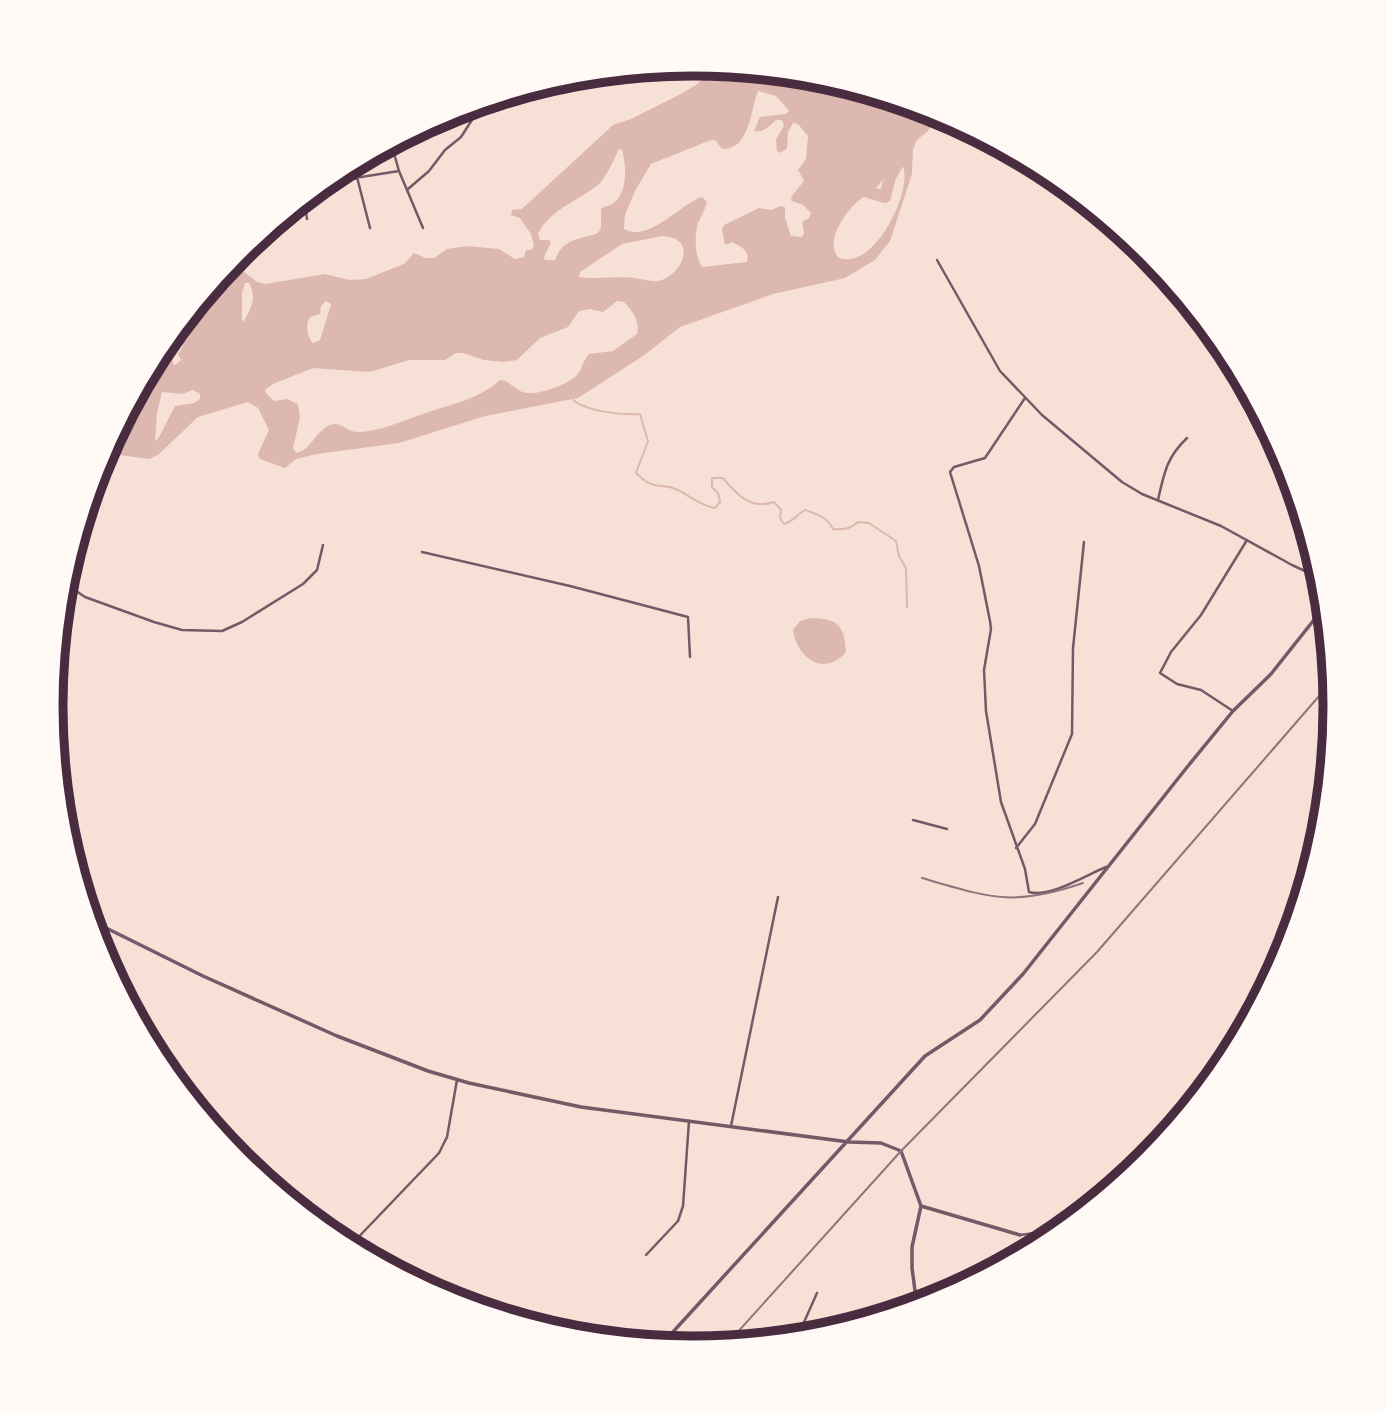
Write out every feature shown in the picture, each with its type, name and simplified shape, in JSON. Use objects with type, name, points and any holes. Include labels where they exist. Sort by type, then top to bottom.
[{"type":"street","points":[[408,189],[461,137],[475,115]]},
{"type":"street","points":[[394,152],[423,229]]},
{"type":"street","points":[[349,178],[399,171]]},
{"type":"street","points":[[357,177],[370,228]]},
{"type":"street","points":[[306,209],[307,219]]},
{"type":"street","points":[[937,260],[1000,371],[1066,436],[1122,482],[1204,518],[1309,573]]},
{"type":"street","points":[[1026,398],[985,458],[954,467],[950,472],[979,566],[990,621],[984,670],[986,711],[1001,802],[1025,869],[1029,892],[1034,894],[1074,882],[1109,866]]},
{"type":"street","points":[[1158,500],[1165,468],[1174,450],[1187,438]]},
{"type":"street","points":[[1233,711],[1201,690],[1177,684],[1160,673],[1171,652],[1202,615],[1247,540]]},
{"type":"street","points":[[1016,848],[1035,824],[1072,734],[1073,648],[1084,542]]},
{"type":"street","points":[[74,589],[85,597],[182,630],[222,631],[242,622],[303,584],[317,570],[323,545]]},
{"type":"street","points":[[422,552],[570,586],[688,617],[690,657]]},
{"type":"street","points":[[670,1335],[925,1056],[980,1020],[1023,974],[1233,711],[1271,674],[1317,616]]},
{"type":"street","points":[[913,820],[947,829]]},
{"type":"street","points":[[731,1126],[778,897]]},
{"type":"street","points":[[103,926],[203,976],[337,1036],[457,1080],[555,1102],[849,1142],[881,1143],[901,1151],[922,1206],[912,1247],[916,1295]]},
{"type":"street","points":[[357,1239],[439,1153],[447,1137],[457,1080]]},
{"type":"street","points":[[646,1255],[678,1221],[683,1206],[689,1121]]},
{"type":"street","points":[[922,1206],[1020,1235],[1039,1232]]},
{"type":"street","points":[[802,1326],[817,1293]]},
{"type":"shaded area","points":[[705,76],[775,81],[856,97],[933,123],[917,140],[913,149],[912,174],[890,241],[875,260],[845,278],[773,294],[680,327],[643,356],[578,398],[485,416],[399,443],[296,459],[285,468],[260,459],[258,454],[269,430],[258,408],[248,402],[198,417],[158,455],[149,459],[116,455],[147,391],[169,356],[170,354],[175,365],[181,360],[178,354],[183,346],[182,338],[234,276],[243,271],[257,282],[265,284],[325,274],[350,280],[366,279],[404,264],[414,253],[434,258],[447,249],[466,246],[499,249],[515,259],[524,257],[526,250],[531,250],[534,246],[531,234],[520,218],[511,215],[512,210],[522,209],[613,125],[679,95]],"holes":[[[758,91],[776,96],[789,111],[786,114],[760,117],[754,131],[763,130],[776,120],[782,120],[784,126],[776,139],[779,153],[787,149],[788,132],[793,123],[798,124],[808,136],[806,159],[798,170],[804,181],[791,197],[792,201],[803,205],[811,213],[809,218],[802,222],[802,237],[791,236],[785,218],[785,207],[771,210],[759,208],[724,225],[722,229],[725,245],[732,242],[741,247],[746,252],[747,262],[702,267],[696,240],[698,223],[707,202],[702,197],[654,227],[634,232],[624,229],[625,215],[651,164],[711,140],[715,140],[722,149],[731,148],[744,136],[748,128]],[[622,149],[625,169],[623,190],[613,204],[601,209],[601,228],[598,233],[572,241],[562,247],[555,260],[545,260],[551,242],[540,240],[538,234],[543,226],[557,212],[601,182],[618,150]],[[902,165],[905,175],[903,189],[890,223],[867,251],[853,258],[839,258],[835,252],[834,238],[845,216],[855,204],[877,187],[888,173]],[[663,236],[680,242],[684,255],[676,270],[659,281],[625,277],[579,277],[580,272],[622,244]],[[245,283],[249,283],[253,294],[252,303],[244,322],[242,293]],[[326,301],[331,304],[320,340],[313,343],[307,327],[310,317],[320,314],[321,306]],[[617,301],[624,302],[635,317],[637,334],[613,351],[589,354],[577,375],[565,383],[542,392],[528,393],[500,380],[492,387],[465,400],[385,427],[359,432],[337,424],[328,426],[307,448],[296,453],[293,448],[300,418],[298,404],[287,399],[274,401],[265,390],[273,384],[313,368],[370,372],[409,360],[445,360],[456,353],[484,360],[517,360],[540,338],[568,327],[579,311],[590,309],[603,312]],[[193,390],[200,394],[200,399],[194,403],[175,406],[155,441],[162,392],[182,394]]]},
{"type":"shaded area","points":[[811,618],[828,620],[838,625],[844,635],[846,652],[838,659],[821,664],[806,656],[800,649],[793,630],[800,621]]},
{"type":"waterway","points":[[854,188],[885,197],[890,177],[903,154]]},
{"type":"waterway","points":[[573,400],[596,410],[640,414],[648,441],[636,473],[648,483],[672,488],[715,508],[720,502],[718,493],[712,487],[712,478],[723,478],[739,495],[751,502],[774,502],[781,510],[780,518],[784,524],[805,510],[825,519],[833,529],[847,528],[858,522],[869,523],[896,541],[899,556],[906,568],[907,607]]},
{"type":"railway","points":[[735,1335],[901,1151],[1097,952],[1323,692]]},
{"type":"railway","points":[[922,878],[966,891],[1002,897],[1038,895],[1083,883]]}]
